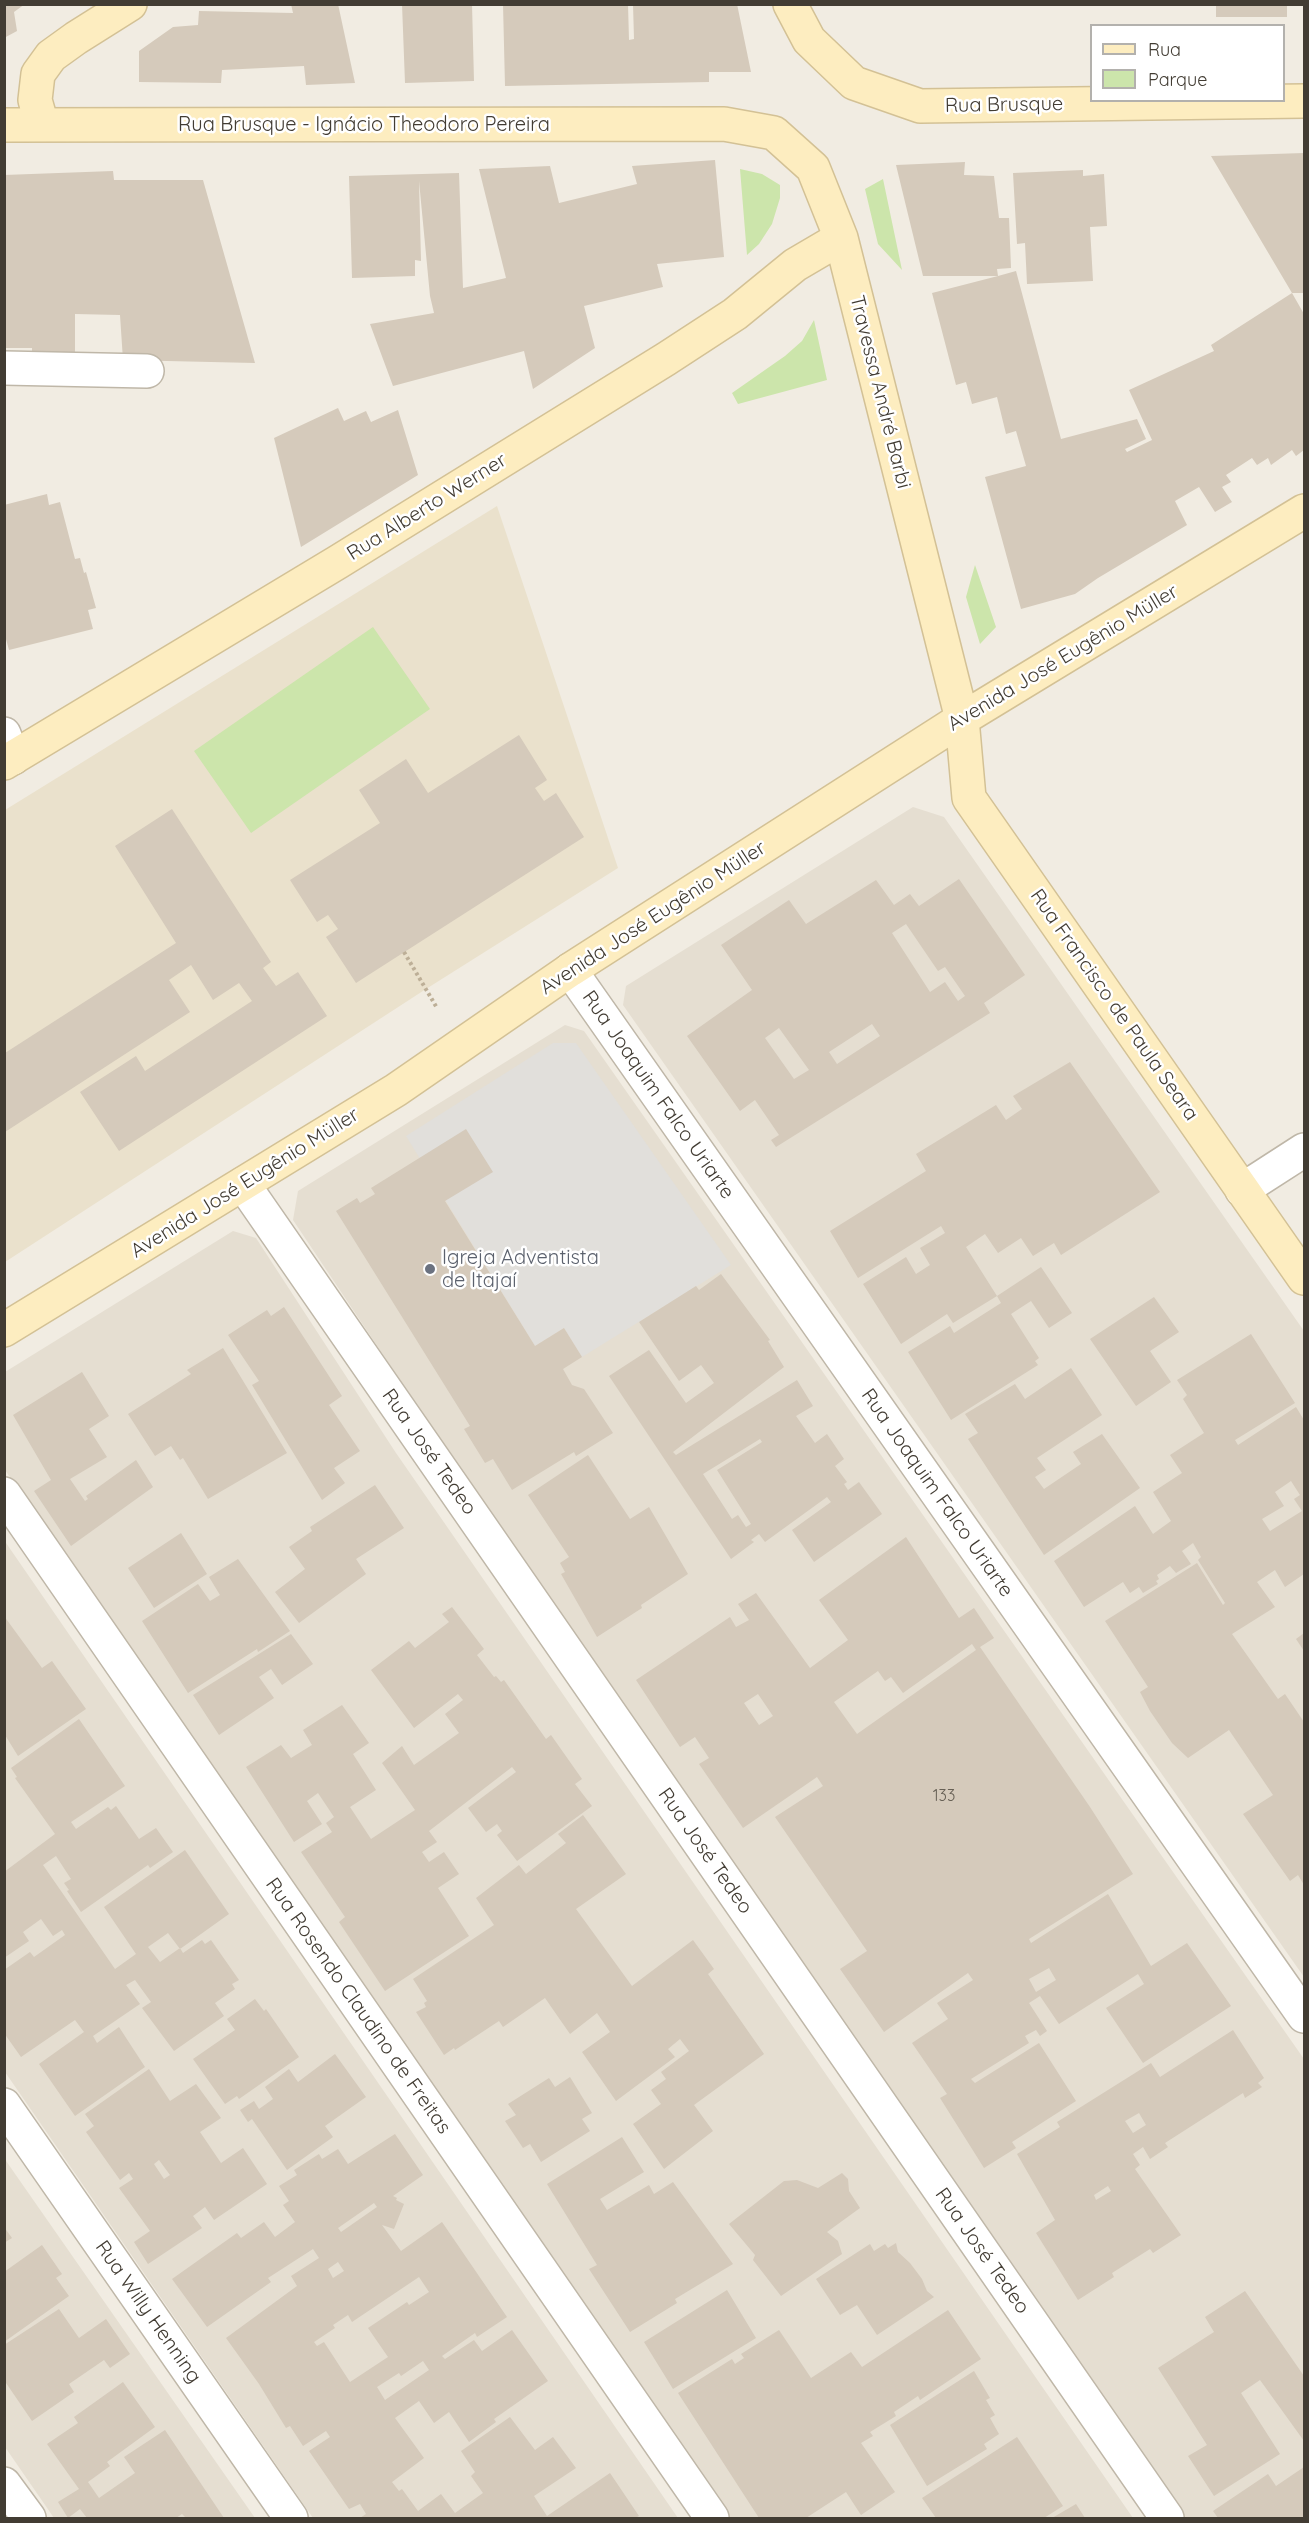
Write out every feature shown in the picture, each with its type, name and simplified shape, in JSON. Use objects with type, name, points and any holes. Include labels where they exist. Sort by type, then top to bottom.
[{"type":"main road","points":[[42,125],[35,100],[38,74],[51,56],[130,4]]},
{"type":"main road","name":"Rua Brusque","points":[[790,4],[809,40],[854,83],[920,106],[1228,102]]},
{"type":"main road","name":"Rua Brusque","points":[[1285,101],[1305,101]]},
{"type":"main road","name":"Rua Brusque - Ignácio Theodoro Pereira","points":[[4,125],[724,124]]},
{"type":"main road","name":"Travessa André Barbi","points":[[724,124],[774,133],[813,168],[841,238],[962,719]]},
{"type":"main road","name":"Rua Alberto Werner","points":[[7,752],[338,562],[666,359],[735,314],[795,265],[841,238]]},
{"type":"main road","name":"Avenida José Eugênio Müller","points":[[4,1330],[396,1090],[570,970],[962,719],[1305,512]]},
{"type":"main road","name":"Rua Francisco de Paula Seara","points":[[962,719],[969,798],[1305,1278]]},
{"type":"street","points":[[4,368],[147,371]]},
{"type":"street","name":"Rua Joaquim Falco Uriarte","points":[[570,970],[1305,2016]]},
{"type":"street","points":[[1242,1190],[1305,1150]]},
{"type":"street","name":"Rua José Tedeo","points":[[243,1184],[1167,2518]]},
{"type":"street","name":"Rua Rosendo Claudino de Freitas","points":[[4,1494],[712,2518]]},
{"type":"street","name":"Rua Willy Henning","points":[[4,2105],[291,2518]]},
{"type":"street","points":[[4,2484],[29,2518]]},
{"type":"path","points":[[404,952],[437,1008]]},
{"type":"shaded area","points":[[497,506],[618,868],[426,989],[5,1262],[5,810]]},
{"type":"shaded area","points":[[913,807],[944,817],[1304,1331],[1304,1977],[623,1005],[626,986]]},
{"type":"shaded area","points":[[565,1025],[584,1031],[1304,2059],[1304,2518],[1181,2518],[569,1633],[293,1220],[298,1191]]},
{"type":"shaded area","points":[[553,1043],[576,1043],[731,1265],[582,1357],[564,1328],[535,1346],[406,1136]]},
{"type":"shaded area","points":[[233,1231],[256,1238],[396,1453],[1133,2518],[728,2518],[5,1470],[5,1372]]},
{"type":"shaded area","points":[[4,1540],[678,2518],[313,2518],[5,2072]]},
{"type":"shaded area","points":[[4,2158],[255,2518],[54,2518],[5,2447]]},
{"type":"green space","points":[[740,169],[762,174],[780,185],[780,198],[772,224],[759,244],[747,255]]},
{"type":"green space","points":[[883,179],[902,270],[878,244],[865,189]]},
{"type":"green space","points":[[814,320],[827,380],[738,404],[732,393],[785,356],[802,341]]},
{"type":"green space","points":[[975,565],[996,627],[980,644],[966,597]]},
{"type":"green space","points":[[373,627],[430,709],[251,833],[194,751]]},
{"type":"building","points":[[4,4],[25,4],[14,12],[17,31],[4,38]]},
{"type":"building","points":[[291,4],[338,4],[355,83],[306,85],[304,66],[222,70],[221,83],[139,82],[139,51],[173,27],[198,25],[199,11],[293,13]]},
{"type":"building","points":[[402,4],[472,4],[474,81],[405,83]]},
{"type":"building","points":[[503,4],[628,4],[629,40],[634,39],[633,4],[737,4],[751,72],[709,72],[709,82],[505,86]]},
{"type":"building","points":[[1216,4],[1287,4],[1287,17],[1216,17]]},
{"type":"building","points":[[1304,153],[1304,293],[1292,293],[1211,156]]},
{"type":"building","points":[[715,160],[724,257],[657,264],[663,287],[584,306],[595,348],[533,389],[524,351],[393,386],[370,324],[434,313],[430,296],[419,181],[421,261],[415,260],[415,276],[352,278],[349,176],[459,173],[463,288],[506,278],[479,169],[550,166],[559,203],[637,184],[632,166]]},
{"type":"building","points":[[965,162],[964,175],[994,176],[999,218],[1009,218],[1011,268],[997,269],[998,276],[923,276],[896,165]]},
{"type":"building","points":[[1083,170],[1083,176],[1104,174],[1107,226],[1090,227],[1093,281],[1027,284],[1025,243],[1017,244],[1013,173]]},
{"type":"building","points":[[113,171],[114,180],[203,180],[255,363],[123,360],[120,315],[75,314],[75,359],[32,358],[32,348],[4,348],[4,175]]},
{"type":"building","points":[[1016,271],[1061,439],[1137,419],[1146,439],[1125,449],[1127,452],[1152,440],[1129,390],[1214,351],[1211,345],[1292,293],[1304,314],[1304,450],[1296,456],[1292,450],[1271,465],[1268,458],[1257,465],[1252,458],[1226,475],[1231,482],[1222,487],[1232,502],[1215,512],[1199,487],[1175,501],[1187,525],[1075,594],[1021,609],[985,477],[1026,466],[1016,431],[1006,434],[997,397],[972,404],[966,382],[956,385],[932,293]]},
{"type":"building","points":[[338,408],[344,421],[366,411],[371,422],[398,410],[418,475],[301,547],[274,438]]},
{"type":"building","points":[[47,494],[49,505],[60,502],[75,559],[80,558],[84,573],[86,572],[96,608],[88,610],[93,629],[9,650],[4,632],[4,505]]},
{"type":"building","points":[[519,735],[547,780],[535,788],[544,801],[556,793],[584,837],[356,983],[326,937],[338,929],[328,915],[317,922],[290,880],[380,823],[359,790],[406,759],[428,793]]},
{"type":"building","points":[[172,809],[271,962],[263,968],[276,986],[298,972],[327,1016],[119,1151],[80,1092],[136,1056],[145,1071],[252,1001],[239,983],[213,1000],[191,965],[169,980],[190,1012],[5,1132],[5,1053],[176,943],[115,846]]},
{"type":"building","points":[[959,879],[1025,975],[984,1003],[990,1013],[776,1147],[771,1140],[779,1135],[755,1100],[740,1111],[687,1036],[752,990],[721,945],[789,900],[806,924],[876,880],[894,905],[910,894],[919,906]],"holes":[[[906,924],[938,971],[945,967],[965,996],[958,1001],[945,982],[930,992],[892,933]],[[872,1024],[880,1036],[837,1064],[829,1052]],[[779,1028],[809,1070],[794,1079],[765,1038]]]},
{"type":"building","points":[[1070,1062],[1160,1192],[1061,1255],[1054,1243],[1033,1256],[1021,1238],[998,1253],[985,1234],[966,1247],[997,1296],[953,1323],[947,1314],[901,1344],[863,1284],[906,1257],[916,1274],[930,1265],[920,1248],[945,1233],[941,1226],[858,1278],[830,1231],[926,1171],[916,1154],[996,1105],[1006,1120],[1022,1109],[1013,1096]]},
{"type":"building","name":"Igreja Adventista de Itajaí","points":[[466,1129],[493,1172],[445,1201],[535,1346],[564,1328],[582,1357],[563,1369],[572,1385],[584,1389],[613,1433],[576,1456],[574,1452],[512,1490],[493,1459],[485,1463],[464,1429],[470,1426],[336,1211],[357,1198],[360,1203],[375,1194],[371,1188]]},
{"type":"building","points":[[1041,1267],[1072,1313],[1049,1328],[1031,1301],[1011,1314],[1039,1358],[1035,1361],[1038,1365],[951,1420],[908,1352],[950,1326],[954,1333],[1001,1303],[997,1296]]},
{"type":"building","points":[[721,1274],[770,1340],[768,1341],[784,1367],[673,1452],[676,1455],[797,1380],[813,1406],[796,1416],[815,1443],[827,1434],[844,1459],[835,1466],[847,1482],[844,1484],[848,1490],[859,1482],[882,1514],[814,1562],[792,1530],[831,1502],[827,1497],[765,1542],[759,1534],[751,1540],[754,1542],[731,1559],[609,1376],[649,1350],[686,1403],[714,1383],[701,1365],[679,1381],[639,1322],[696,1286],[699,1290]],"holes":[[[760,1439],[762,1442],[717,1470],[751,1524],[746,1527],[738,1515],[732,1519],[703,1474]]]},
{"type":"building","points":[[1154,1297],[1179,1332],[1150,1351],[1171,1382],[1136,1406],[1090,1339]]},
{"type":"building","points":[[284,1307],[342,1396],[329,1405],[360,1451],[334,1468],[345,1483],[322,1500],[252,1385],[259,1381],[228,1335],[267,1310],[271,1316]]},
{"type":"building","points":[[1251,1334],[1295,1403],[1235,1440],[1238,1445],[1296,1407],[1304,1420],[1304,1574],[1285,1587],[1275,1570],[1257,1582],[1275,1607],[1232,1634],[1278,1699],[1285,1694],[1304,1722],[1304,1885],[1298,1875],[1290,1881],[1243,1814],[1273,1795],[1229,1730],[1188,1758],[1172,1743],[1150,1711],[1140,1692],[1148,1687],[1105,1621],[1197,1563],[1223,1605],[1225,1603],[1198,1560],[1201,1557],[1193,1543],[1182,1551],[1191,1564],[1176,1573],[1170,1566],[1157,1575],[1158,1584],[1143,1593],[1139,1587],[1130,1593],[1123,1582],[1084,1607],[1054,1561],[1135,1506],[1153,1534],[1171,1521],[1153,1492],[1182,1473],[1170,1455],[1204,1433],[1183,1399],[1187,1395],[1177,1380]],"holes":[[[1291,1481],[1300,1495],[1294,1499],[1302,1511],[1270,1531],[1262,1519],[1284,1506],[1275,1492]]]},
{"type":"building","points":[[223,1348],[287,1453],[208,1499],[183,1458],[180,1460],[171,1446],[155,1456],[128,1414],[191,1374],[187,1370]]},
{"type":"building","points":[[1071,1368],[1102,1415],[1037,1458],[1046,1470],[1035,1477],[1044,1489],[1081,1464],[1073,1452],[1102,1434],[1140,1488],[1044,1555],[968,1439],[978,1433],[965,1414],[1015,1384],[1025,1399]]},
{"type":"building","points":[[82,1372],[109,1416],[89,1429],[107,1457],[70,1479],[85,1501],[88,1499],[86,1496],[136,1460],[153,1487],[71,1546],[34,1491],[51,1480],[13,1415]]},
{"type":"building","points":[[588,1455],[630,1519],[649,1507],[688,1574],[597,1637],[561,1574],[565,1572],[560,1563],[569,1557],[528,1495]]},
{"type":"building","points":[[375,1485],[404,1528],[356,1559],[366,1574],[299,1623],[275,1592],[305,1569],[289,1547],[312,1531],[310,1527]]},
{"type":"building","points":[[181,1533],[207,1574],[154,1608],[128,1568]]},
{"type":"building","points":[[906,1537],[959,1618],[974,1608],[994,1638],[980,1647],[1133,1874],[1029,1939],[1031,1943],[1108,1894],[1151,1966],[1187,1943],[1231,2006],[1143,2063],[1106,2008],[1144,1984],[1138,1974],[1059,2024],[1040,1996],[1029,2003],[1047,2031],[1040,2036],[1036,2030],[1025,2036],[1029,2043],[971,2079],[975,2083],[1039,2043],[1076,2101],[1012,2142],[1016,2148],[984,2168],[940,2098],[947,2094],[912,2043],[948,2019],[937,2003],[973,1980],[968,1973],[884,2032],[840,1969],[867,1951],[775,1817],[823,1786],[817,1777],[743,1828],[699,1764],[709,1758],[695,1737],[680,1747],[636,1680],[730,1617],[736,1627],[749,1620],[738,1604],[756,1593],[810,1668],[848,1640],[819,1600]],"holes":[[[972,1644],[976,1650],[857,1734],[834,1702],[878,1671],[885,1681],[891,1677],[903,1693]],[[758,1694],[773,1716],[759,1725],[744,1703]],[[1049,1968],[1056,1980],[1036,1992],[1029,1979]]]},
{"type":"building","points":[[238,1559],[290,1631],[188,1693],[142,1621],[198,1584],[210,1601],[220,1595],[209,1577]]},
{"type":"building","points":[[452,1607],[484,1649],[477,1655],[494,1677],[496,1676],[501,1682],[504,1680],[546,1739],[551,1735],[582,1779],[575,1784],[592,1806],[517,1861],[497,1835],[502,1831],[497,1824],[486,1832],[468,1808],[516,1772],[512,1767],[429,1831],[437,1842],[422,1852],[429,1862],[444,1852],[459,1874],[438,1888],[469,1936],[385,1991],[339,1922],[345,1917],[301,1852],[332,1832],[326,1823],[334,1817],[318,1793],[307,1801],[322,1824],[294,1842],[246,1767],[281,1745],[291,1758],[312,1745],[303,1730],[342,1705],[369,1743],[353,1754],[376,1790],[350,1807],[371,1839],[415,1810],[382,1763],[402,1746],[414,1765],[459,1733],[445,1714],[463,1700],[458,1694],[414,1728],[371,1670],[409,1641],[415,1648],[449,1622],[442,1614]]},
{"type":"building","points":[[4,1616],[42,1668],[52,1661],[86,1709],[18,1756],[5,1735]]},
{"type":"building","points":[[1304,1633],[1304,1651],[1296,1639]]},
{"type":"building","points":[[291,1634],[313,1664],[282,1685],[271,1669],[259,1677],[274,1698],[219,1735],[193,1695]]},
{"type":"building","points":[[79,1719],[125,1786],[71,1822],[76,1829],[108,1807],[111,1810],[116,1806],[139,1839],[156,1828],[173,1852],[150,1868],[148,1865],[81,1912],[64,1883],[71,1879],[56,1856],[43,1865],[115,1969],[136,1954],[104,1907],[185,1850],[229,1914],[180,1949],[183,1953],[202,1940],[205,1944],[211,1940],[239,1980],[232,1984],[235,1989],[215,2003],[224,2016],[174,2051],[142,2008],[151,2002],[135,1980],[126,1985],[140,2004],[93,2036],[97,2043],[119,2027],[145,2067],[75,2116],[39,2064],[84,2032],[75,2020],[21,2057],[4,2033],[4,1970],[30,1952],[34,1957],[65,1935],[62,1930],[53,1936],[41,1919],[23,1932],[29,1941],[4,1958],[4,1872],[55,1834],[15,1778],[17,1777],[11,1768]],"holes":[[[168,1933],[180,1948],[160,1962],[148,1947]]]},
{"type":"building","points":[[583,1815],[626,1874],[576,1909],[632,1986],[693,1940],[714,1969],[708,1974],[764,2054],[694,2105],[713,2131],[664,2169],[633,2124],[661,2104],[651,2090],[666,2079],[661,2072],[689,2051],[680,2039],[668,2049],[675,2057],[616,2101],[582,2052],[610,2032],[597,2013],[570,2034],[545,1998],[503,2027],[499,2021],[444,2055],[416,2012],[426,2007],[424,2003],[427,2001],[413,1979],[494,1925],[476,1898],[519,1865],[526,1874],[566,1843],[558,1834]]},
{"type":"building","points":[[255,1999],[264,2011],[266,2009],[299,2057],[239,2099],[237,2096],[225,2104],[193,2059],[235,2030],[227,2019]]},
{"type":"building","points":[[1233,2030],[1264,2078],[1258,2083],[1262,2087],[1245,2098],[1243,2093],[1165,2143],[1168,2147],[1150,2159],[1143,2147],[1133,2154],[1140,2165],[1135,2169],[1181,2235],[1153,2253],[1150,2249],[1112,2273],[1114,2277],[1078,2300],[1036,2233],[1055,2220],[1017,2154],[1060,2127],[1057,2122],[1151,2063],[1160,2077]],"holes":[[[1139,2113],[1146,2125],[1133,2133],[1125,2121]],[[1108,2186],[1111,2191],[1096,2200],[1094,2195]]]},
{"type":"building","points":[[335,2054],[366,2097],[325,2126],[333,2137],[287,2170],[252,2119],[248,2122],[240,2110],[254,2101],[259,2109],[273,2099],[265,2087],[289,2069],[298,2082]]},
{"type":"building","points":[[149,2069],[170,2101],[196,2084],[221,2118],[200,2132],[221,2163],[243,2148],[267,2184],[214,2220],[205,2207],[193,2216],[202,2228],[148,2264],[134,2242],[150,2231],[119,2188],[133,2179],[129,2173],[120,2180],[86,2132],[94,2126],[85,2114]],"holes":[[[159,2160],[170,2175],[164,2179],[154,2164]]]},
{"type":"building","points":[[570,2077],[592,2113],[582,2119],[590,2131],[541,2162],[530,2144],[523,2148],[505,2121],[516,2115],[508,2104],[549,2078],[555,2087]]},
{"type":"building","points":[[395,2134],[423,2175],[393,2196],[404,2204],[394,2229],[382,2225],[401,2251],[442,2222],[507,2317],[477,2337],[475,2333],[442,2356],[445,2359],[474,2340],[482,2351],[512,2330],[548,2381],[494,2419],[496,2422],[469,2442],[449,2412],[434,2423],[419,2401],[395,2418],[424,2458],[392,2482],[399,2491],[402,2489],[418,2511],[441,2494],[455,2513],[483,2493],[471,2476],[475,2472],[461,2451],[510,2417],[535,2450],[553,2437],[576,2468],[534,2496],[547,2516],[610,2473],[639,2516],[635,2518],[360,2518],[366,2514],[360,2504],[349,2509],[309,2451],[330,2437],[326,2431],[303,2446],[290,2426],[286,2428],[259,2384],[226,2338],[297,2286],[291,2276],[319,2258],[313,2249],[268,2278],[271,2282],[207,2327],[172,2279],[237,2233],[241,2238],[264,2222],[275,2237],[295,2222],[283,2205],[289,2201],[279,2186],[297,2175],[294,2170],[319,2154],[322,2159],[338,2149],[348,2164]],"holes":[[[374,2203],[377,2207],[341,2232],[338,2228]],[[338,2262],[344,2271],[333,2278],[328,2269]],[[419,2277],[429,2292],[409,2305],[407,2302],[368,2328],[388,2357],[350,2382],[324,2342],[317,2346],[314,2342],[335,2328],[333,2325],[348,2315],[352,2322]],[[423,2361],[429,2370],[385,2400],[377,2387],[399,2373],[401,2376]]]},
{"type":"building","points":[[622,2137],[644,2172],[600,2199],[607,2210],[649,2185],[654,2194],[673,2182],[733,2264],[675,2299],[677,2303],[630,2332],[589,2269],[597,2265],[547,2184]]},
{"type":"building","points":[[842,2173],[848,2179],[849,2191],[860,2208],[827,2232],[838,2241],[842,2254],[781,2296],[753,2260],[755,2255],[729,2224],[784,2181],[797,2180],[818,2188]]},
{"type":"building","points":[[4,2227],[12,2238],[4,2243]]},
{"type":"building","points":[[896,2243],[898,2252],[910,2263],[922,2279],[927,2291],[934,2297],[877,2335],[857,2305],[840,2315],[816,2279],[870,2244],[874,2251],[885,2244],[888,2248]]},
{"type":"building","points":[[42,2245],[62,2274],[56,2278],[69,2296],[4,2342],[4,2272]]},
{"type":"building","points":[[727,2290],[756,2338],[673,2389],[644,2342]]},
{"type":"building","points":[[1245,2291],[1304,2376],[1304,2441],[1260,2380],[1241,2393],[1280,2454],[1214,2496],[1188,2456],[1207,2445],[1158,2368],[1214,2332],[1205,2317]]},
{"type":"building","points":[[59,2309],[79,2338],[106,2319],[130,2354],[110,2368],[104,2360],[69,2384],[74,2392],[32,2421],[4,2380],[4,2345]]},
{"type":"building","points":[[948,2310],[981,2359],[920,2400],[918,2396],[894,2412],[896,2416],[870,2432],[873,2436],[861,2443],[895,2492],[861,2515],[846,2492],[806,2518],[759,2518],[678,2393],[732,2359],[735,2364],[744,2358],[741,2354],[779,2330],[811,2378],[851,2352],[862,2367]]},
{"type":"building","points":[[974,2371],[990,2398],[986,2400],[995,2415],[990,2418],[999,2434],[984,2444],[987,2449],[927,2486],[890,2425]]},
{"type":"building","points":[[123,2382],[155,2427],[107,2462],[110,2466],[88,2482],[99,2498],[135,2473],[124,2457],[165,2430],[224,2518],[186,2518],[182,2514],[176,2518],[87,2518],[80,2509],[68,2518],[58,2502],[79,2489],[47,2444],[78,2423],[74,2417]]},
{"type":"building","points":[[1017,2437],[1063,2506],[1044,2518],[936,2518],[922,2498]]},
{"type":"building","points":[[1304,2467],[1304,2518],[1218,2518],[1213,2511],[1268,2474],[1276,2486]]},
{"type":"building","points":[[1076,2504],[1085,2518],[1052,2518]]},
{"type":"place","name":"Igreja Adventista de Itajaí","points":[[430,1269]]}]
